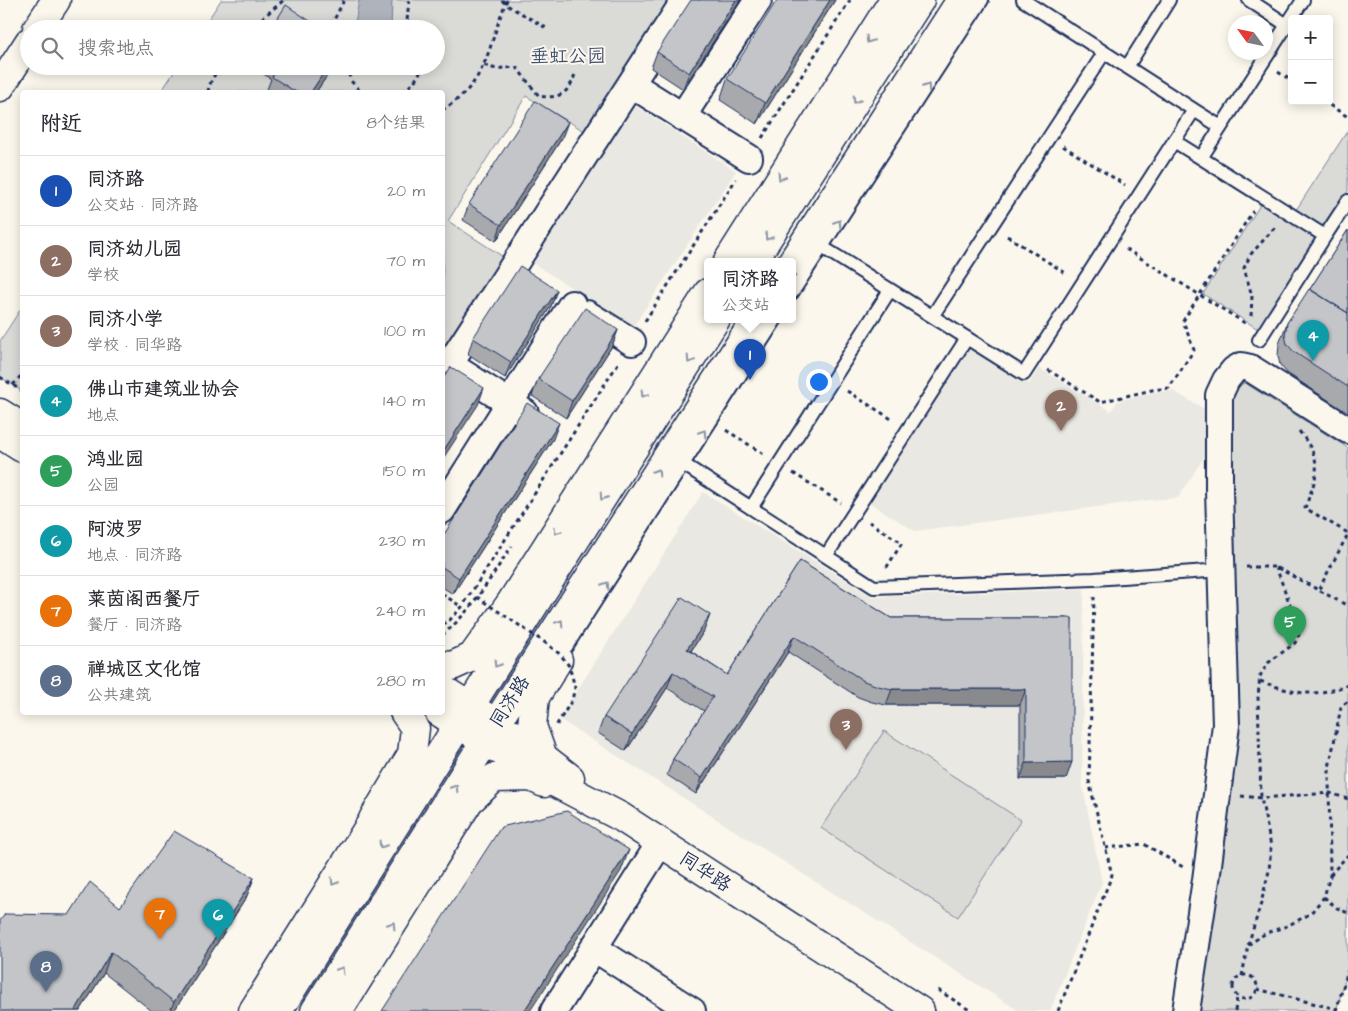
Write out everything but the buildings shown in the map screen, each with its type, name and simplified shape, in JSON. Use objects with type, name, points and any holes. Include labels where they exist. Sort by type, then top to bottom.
[{"type":"main road","points":[[43,20],[56,0]]},
{"type":"main road","points":[[730,258],[900,0]]},
{"type":"main road","points":[[755,258],[900,0]]},
{"type":"main road","points":[[795,258],[968,1]]},
{"type":"main road","points":[[0,87],[20,56]]},
{"type":"main road","points":[[445,665],[452,666],[472,657],[510,604],[704,299]]},
{"type":"main road","name":"同济路","points":[[278,1011],[413,796],[456,715],[511,641],[713,323]]},
{"type":"main road","name":"同济路","points":[[315,1011],[490,732],[555,652],[754,323]]},
{"type":"main road","points":[[0,413],[20,426]]},
{"type":"main road","points":[[0,434],[20,447]]},
{"type":"main road","points":[[510,604],[511,641]]},
{"type":"main road","points":[[538,764],[532,726],[535,697],[555,652]]},
{"type":"main road","name":"同华路","points":[[445,695],[456,715],[490,732],[920,1011]]},
{"type":"main road","points":[[253,1011],[370,825],[412,754],[415,728],[406,715]]},
{"type":"main road","points":[[338,1011],[469,800],[494,778],[531,777],[621,817]]},
{"type":"main road","points":[[370,825],[413,796]]},
{"type":"main road","points":[[430,864],[440,813]]},
{"type":"street","points":[[546,426],[510,403],[446,370],[521,272],[631,84],[685,0]]},
{"type":"street","points":[[682,117],[758,0]]},
{"type":"street","points":[[631,84],[749,158]]},
{"type":"street","points":[[445,505],[510,403],[563,299],[632,342]]},
{"type":"street","points":[[1186,1011],[1206,880],[1226,725],[1219,490],[1219,395],[1226,380],[1234,370],[1241,366],[1250,368],[1348,430]]},
{"type":"street","points":[[554,1011],[660,843]]},
{"type":"street","points":[[594,948],[692,1011]]},
{"type":"lane","points":[[1022,0],[1221,127]]},
{"type":"lane","points":[[1127,67],[1169,0]]},
{"type":"lane","points":[[1249,0],[1287,24]]},
{"type":"lane","points":[[1201,158],[1303,0]]},
{"type":"lane","points":[[960,35],[968,1]]},
{"type":"lane","points":[[796,287],[960,35],[968,1]]},
{"type":"lane","points":[[933,315],[1104,53]]},
{"type":"lane","points":[[822,247],[933,315],[1024,374],[1194,110]]},
{"type":"lane","points":[[1174,141],[1325,236]]},
{"type":"lane","points":[[1259,340],[1325,236],[1344,216],[1348,201]]},
{"type":"lane","points":[[751,508],[890,290]]},
{"type":"lane","points":[[555,652],[683,464],[773,323]]},
{"type":"lane","points":[[826,556],[967,338]]},
{"type":"lane","points":[[683,464],[874,587],[1094,578],[1222,570]]},
{"type":"path","points":[[261,20],[284,0]]},
{"type":"path","points":[[334,20],[344,0]]},
{"type":"path","points":[[407,20],[409,0]]},
{"type":"path","points":[[502,0],[548,29]]},
{"type":"path","points":[[445,623],[462,607],[850,0]]},
{"type":"path","points":[[445,108],[457,102],[478,78],[506,2]]},
{"type":"path","points":[[484,65],[494,70],[508,67],[517,68],[539,96],[550,98],[560,96],[571,86],[575,74]]},
{"type":"path","points":[[208,90],[214,75]]},
{"type":"path","points":[[349,75],[351,81],[359,90]]},
{"type":"path","points":[[405,90],[418,75]]},
{"type":"path","points":[[1329,105],[1348,117]]},
{"type":"path","points":[[1049,138],[1140,195]]},
{"type":"path","points":[[1033,360],[1100,402],[1152,390],[1170,388],[1194,350],[1183,321],[1262,196]]},
{"type":"path","points":[[1111,239],[1251,327],[1252,296],[1244,268],[1251,254],[1273,231],[1286,211]]},
{"type":"path","points":[[991,226],[1082,284]]},
{"type":"path","points":[[0,377],[20,390]]},
{"type":"path","points":[[14,385],[20,377]]},
{"type":"path","points":[[832,381],[908,430]]},
{"type":"path","points":[[712,420],[902,543],[874,587]]},
{"type":"path","points":[[1296,427],[1307,440],[1315,456],[1317,477],[1305,508],[1348,534],[1319,589]]},
{"type":"path","points":[[445,634],[456,625],[512,546]]},
{"type":"path","points":[[1252,567],[1276,567],[1348,606]]},
{"type":"path","points":[[1242,976],[1248,945],[1270,871],[1271,846],[1261,798],[1258,697],[1260,676],[1268,663],[1294,643],[1300,632],[1276,567]]},
{"type":"path","points":[[1058,1011],[1112,875],[1089,781],[1094,578]]},
{"type":"path","points":[[445,596],[462,607]]},
{"type":"path","points":[[477,597],[555,652],[569,666],[575,687],[572,700],[556,726]]},
{"type":"path","points":[[1260,681],[1288,692],[1308,694],[1335,689],[1348,684]]},
{"type":"path","points":[[1248,945],[1266,933],[1287,926],[1310,914],[1324,897],[1330,876],[1329,768],[1341,707],[1348,701]]},
{"type":"path","points":[[1261,798],[1330,793],[1348,799]]},
{"type":"path","points":[[1105,848],[1144,844],[1206,880]]},
{"type":"path","points":[[1330,876],[1348,855]]},
{"type":"path","points":[[1324,897],[1337,908],[1348,913]]},
{"type":"path","points":[[1257,989],[1336,1010],[1348,970]]},
{"type":"path","points":[[1246,975],[1253,978],[1257,989],[1253,996],[1245,999],[1235,994],[1233,986],[1236,980],[1242,976],[1246,975]]},
{"type":"path","points":[[1235,1011],[1238,997]]},
{"type":"shaded area","points":[[359,0],[392,0],[391,20],[356,20]]},
{"type":"shaded area","points":[[634,105],[736,171],[633,327],[531,262]]},
{"type":"shaded area","points":[[970,347],[1029,384],[1039,368],[1111,411],[1118,401],[1154,392],[1173,391],[1205,409],[1208,451],[1178,498],[1150,500],[915,531],[870,503]]},
{"type":"shaded area","points":[[703,492],[873,597],[1084,589],[1082,782],[1102,882],[1050,1011],[1019,1011],[559,719]]},
{"type":"green space","name":"垂虹公园","points":[[221,0],[671,0],[586,132],[526,96],[448,221],[505,258],[445,352],[445,90],[162,90],[172,75],[445,75],[445,20],[208,20]]},
{"type":"green space","points":[[1348,130],[1348,191],[1324,228],[1296,210]]},
{"type":"green space","points":[[1262,202],[1320,238],[1261,331],[1203,294]]},
{"type":"green space","points":[[20,310],[20,390],[0,377],[0,341]]},
{"type":"green space","points":[[1245,383],[1348,448],[1348,970],[1336,1011],[1197,1011],[1234,725],[1227,398],[1235,386]]},
{"type":"green space","points":[[884,731],[1021,820],[958,917],[821,828]]},
{"type":"place","name":"佛山市建筑业协会","points":[[1313,361]]},
{"type":"place","name":"同济路","points":[[750,380]]},
{"type":"place","name":"同济幼儿园","points":[[1061,431]]},
{"type":"place","name":"鸿业园","points":[[1290,647]]},
{"type":"place","name":"同济小学","points":[[846,750]]},
{"type":"place","name":"莱茵阁西餐厅","points":[[160,939]]},
{"type":"place","name":"阿波罗","points":[[218,940]]},
{"type":"place","name":"禅城区文化馆","points":[[46,992]]}]
